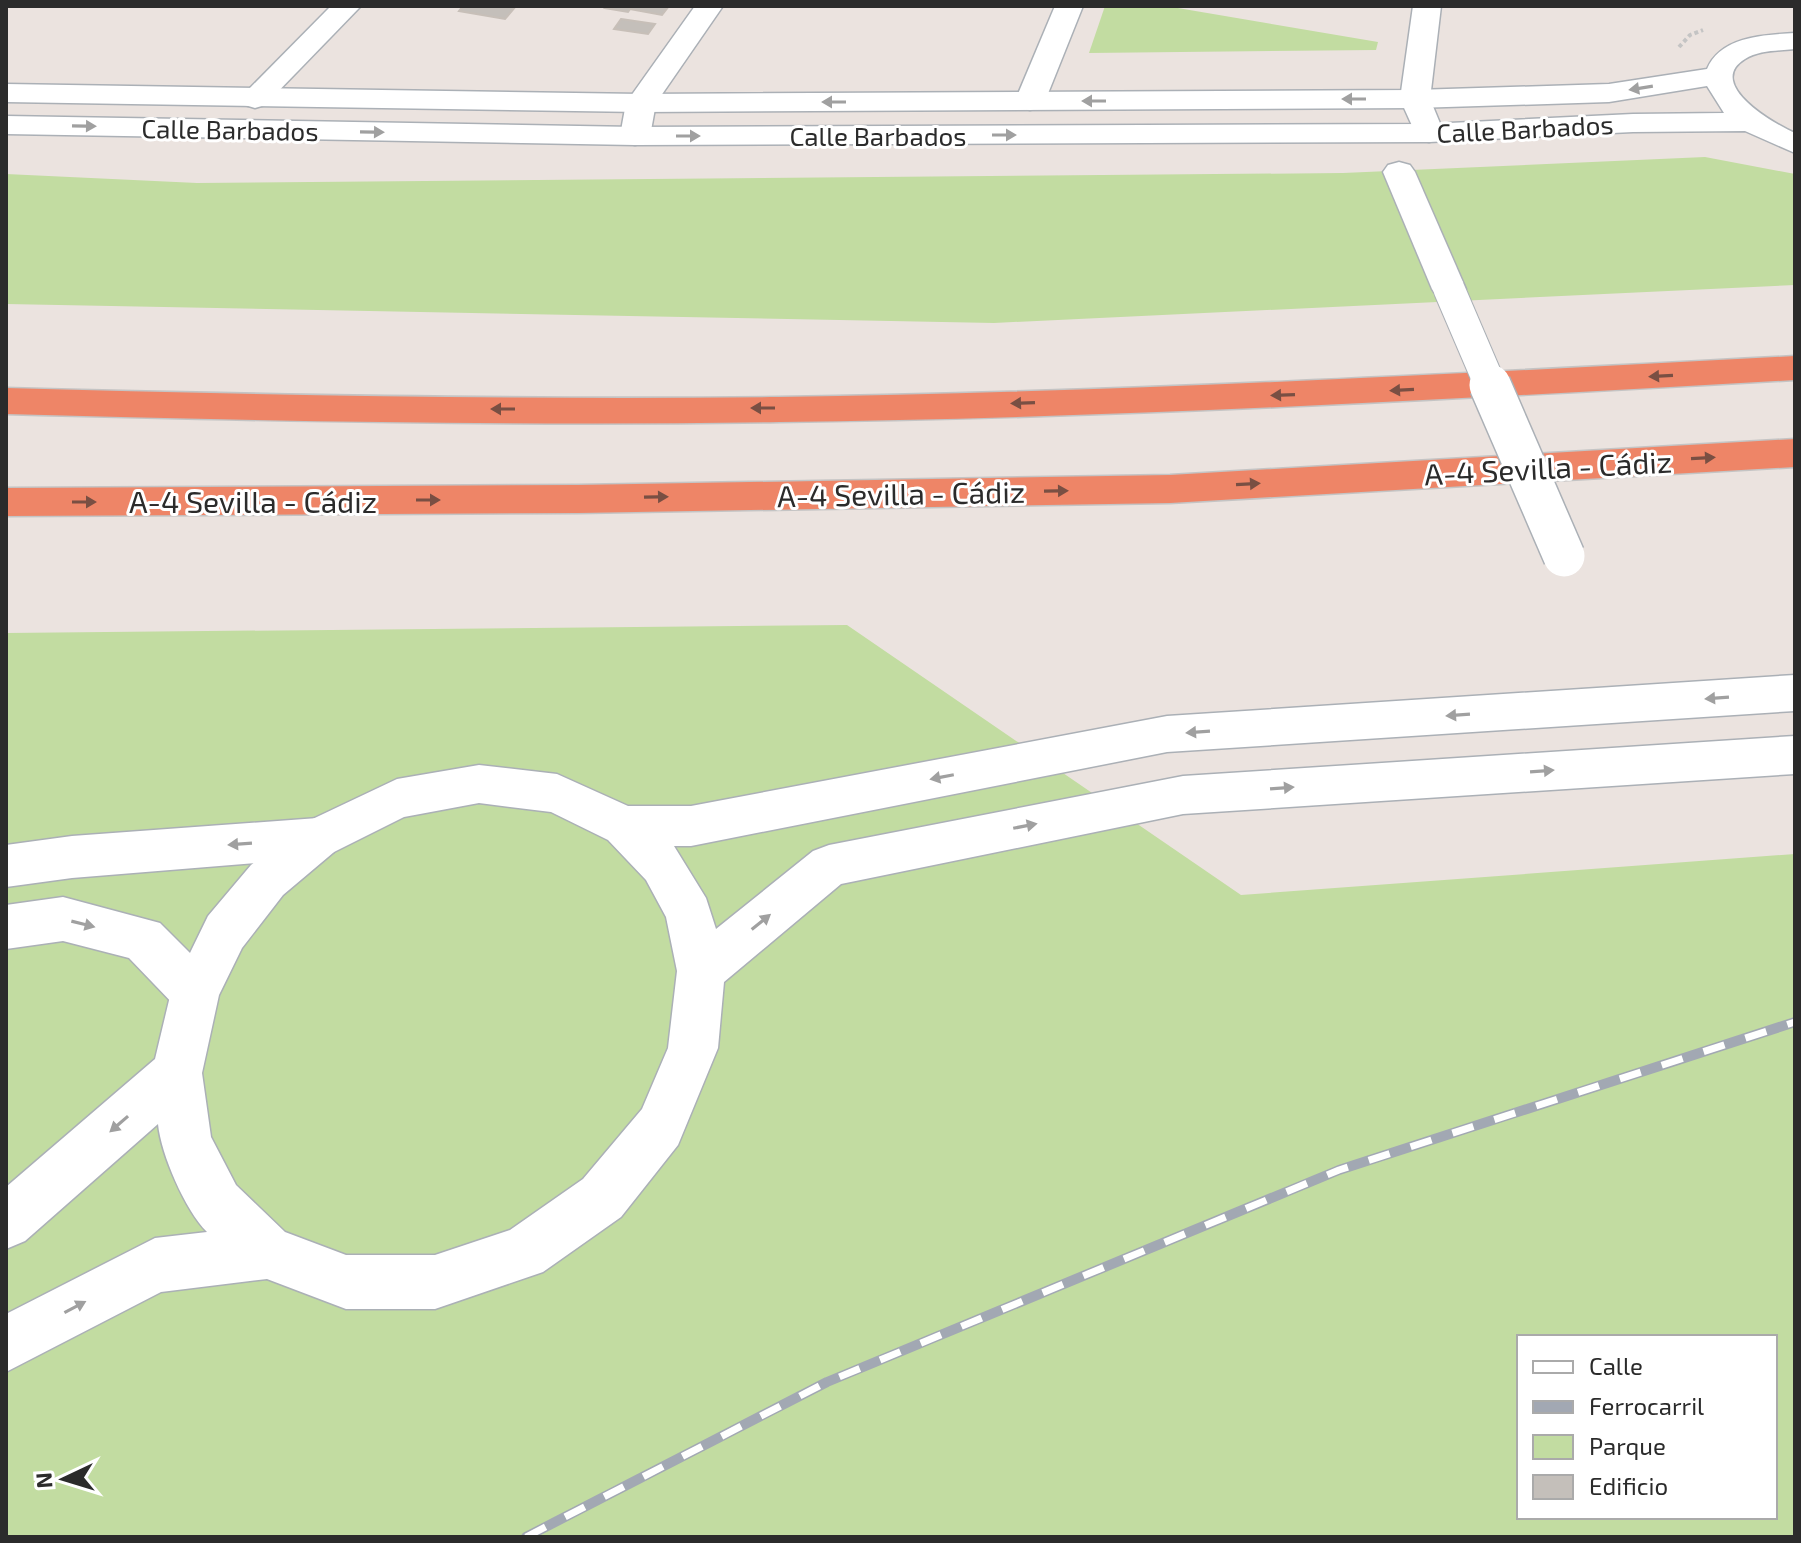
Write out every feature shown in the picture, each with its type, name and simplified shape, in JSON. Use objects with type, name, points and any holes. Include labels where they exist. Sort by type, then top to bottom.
[{"type":"highway","points":[[6,401],[500,409],[892,407],[1361,393],[1795,368]]},
{"type":"highway","name":"A-4 Sevilla - Cádiz","points":[[6,502],[578,499],[1170,489],[1795,453]]},
{"type":"street","points":[[255,99],[347,6]]},
{"type":"street","points":[[635,136],[641,103],[709,6]]},
{"type":"street","points":[[1030,101],[1069,6]]},
{"type":"street","points":[[1427,6],[1415,99],[1429,133]]},
{"type":"street","points":[[1794,9],[1783,41],[1747,46],[1728,55],[1719,69],[1718,85],[1727,102],[1749,122],[1795,144]]},
{"type":"street","name":"Calle Barbados","points":[[6,93],[641,103],[1415,99],[1609,93],[1718,76]]},
{"type":"street","name":"Calle Barbados","points":[[6,125],[635,136],[1429,133],[1633,123],[1749,122]]},
{"type":"street","points":[[1399,172],[1564,556]]},
{"type":"street","points":[[624,826],[691,826],[1167,734],[1795,693]]},
{"type":"street","points":[[701,971],[829,866],[1167,798],[1795,755]]},
{"type":"street","points":[[479,784],[557,793],[624,826],[662,865],[689,913],[701,971],[693,1048],[660,1127],[602,1198],[524,1253],[435,1282],[346,1282],[267,1252],[217,1204],[186,1142],[177,1073],[195,992],[225,932],[267,880],[318,838],[397,799],[479,784]]},
{"type":"street","points":[[6,866],[72,857],[318,838]]},
{"type":"street","points":[[6,927],[63,919],[143,939],[195,992]]},
{"type":"street","points":[[6,1222],[177,1073]]},
{"type":"street","points":[[6,1344],[155,1265],[267,1252]]},
{"type":"green space","points":[[1105,6],[1166,6],[1378,42],[1376,50],[1089,53]]},
{"type":"green space","points":[[1705,157],[1795,174],[1795,285],[994,323],[6,304],[6,174],[197,183],[1343,173]]},
{"type":"green space","points":[[847,625],[1241,895],[1795,854],[1795,1537],[6,1537],[6,633]]},
{"type":"building","points":[[463,6],[516,6],[505,19],[459,11]]},
{"type":"building","points":[[669,6],[662,15],[605,8]]},
{"type":"building","points":[[621,19],[655,24],[648,34],[614,29]]},
{"type":"railway","points":[[526,1537],[827,1382],[1339,1170],[1795,1022]]}]
